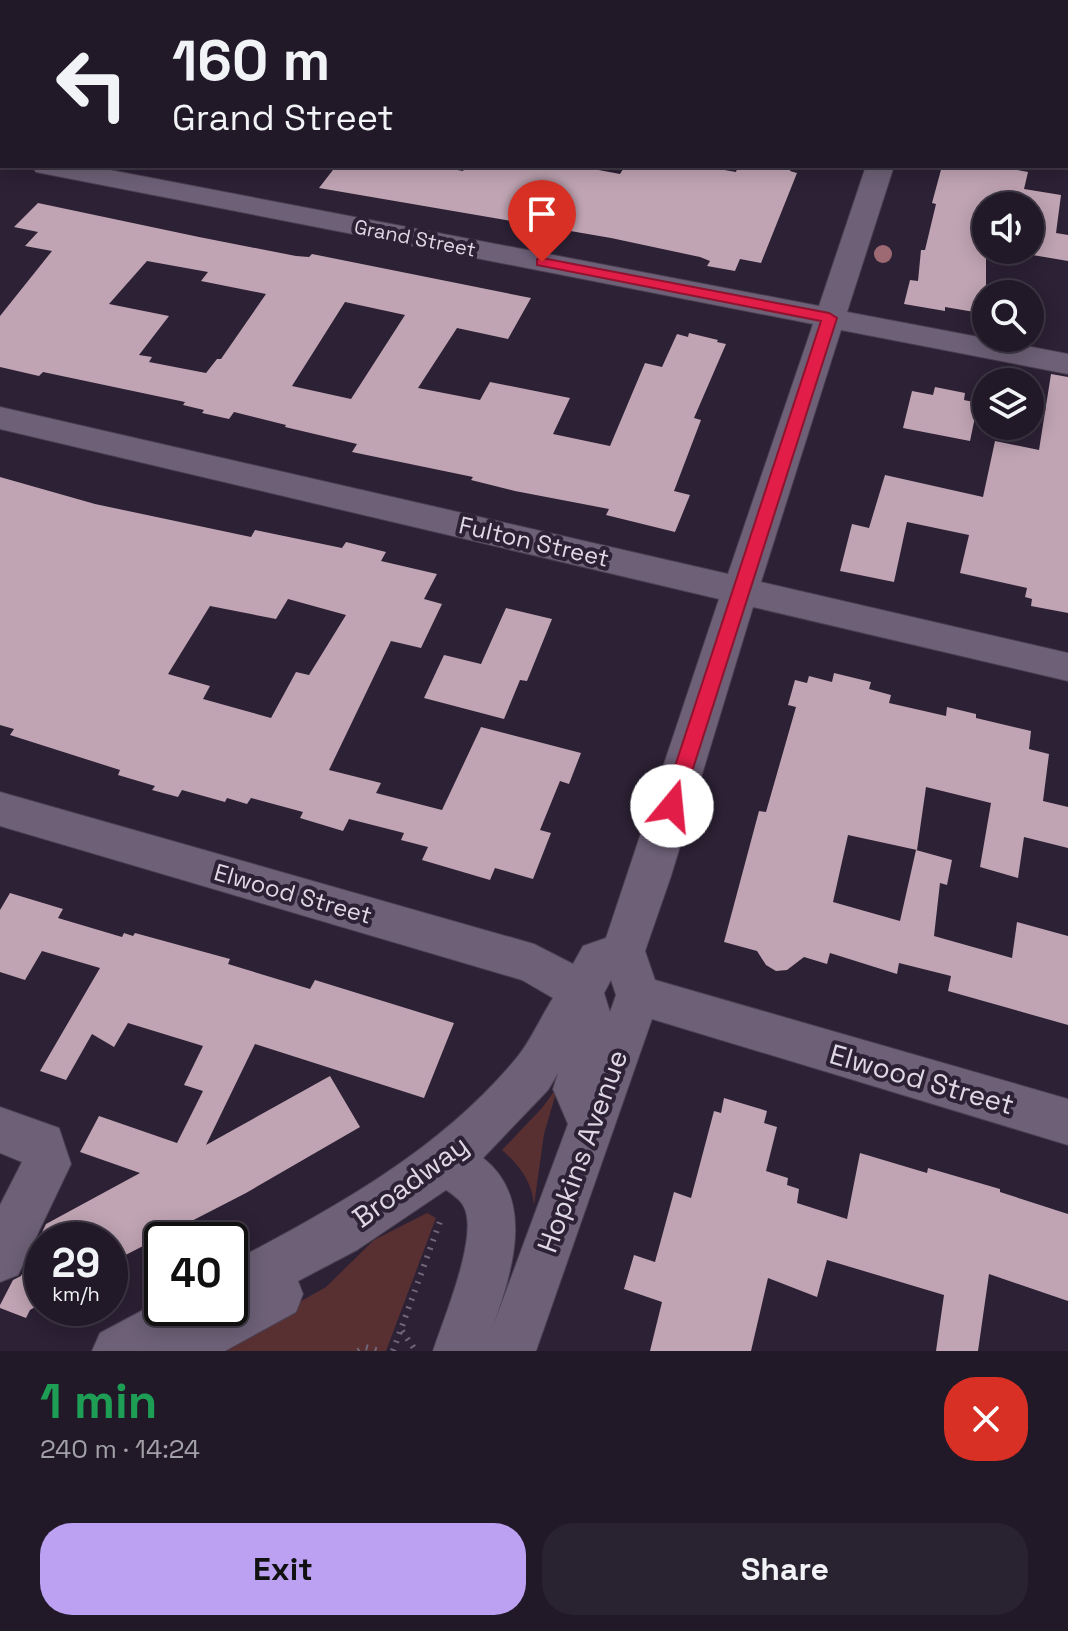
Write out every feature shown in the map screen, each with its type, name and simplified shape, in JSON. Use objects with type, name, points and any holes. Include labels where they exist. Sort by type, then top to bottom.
[{"type":"street","name":"Grand Street","points":[[56,168],[1068,364]]},
{"type":"street","points":[[638,995],[623,951],[879,168]]},
{"type":"street","name":"Fulton Street","points":[[0,418],[1068,667]]},
{"type":"street","name":"Elwood Street","points":[[0,809],[534,964],[581,991]]},
{"type":"street","points":[[590,1122],[576,1089],[594,1035],[581,991],[599,960],[623,951]]},
{"type":"street","name":"Broadway","points":[[248,1282],[293,1258],[446,1162],[532,1075],[581,991]]},
{"type":"street","name":"Elwood Street","points":[[638,995],[1068,1122]]},
{"type":"street","name":"Hopkins Avenue","points":[[510,1351],[638,995]]},
{"type":"street","points":[[0,1130],[42,1144],[47,1164],[0,1257]]},
{"type":"street","points":[[446,1162],[468,1176],[484,1195],[493,1228],[459,1351]]},
{"type":"street","points":[[173,1351],[280,1293],[293,1258]]},
{"type":"street","points":[[118,1351],[165,1326]]},
{"type":"path","points":[[393,1351],[442,1216]]},
{"type":"path","points":[[401,1330],[416,1351]]},
{"type":"path","points":[[358,1351],[365,1347],[380,1351]]},
{"type":"shaded area","points":[[558,1086],[544,1134],[534,1205],[524,1174],[502,1150],[542,1108]]},
{"type":"shaded area","points":[[427,1213],[436,1218],[386,1351],[212,1351],[326,1287],[374,1240]]},
{"type":"building","points":[[334,168],[446,168],[463,171],[465,168],[588,168],[620,174],[624,168],[713,168],[736,172],[737,168],[791,168],[790,171],[797,173],[761,263],[740,259],[735,271],[707,266],[710,261],[700,257],[611,238],[319,188]]},
{"type":"building","points":[[941,168],[1007,168],[1028,172],[1024,189],[1042,192],[972,192],[972,264],[986,264],[986,280],[972,280],[972,312],[904,304],[910,280],[918,281],[921,250],[925,250],[936,204],[932,203]]},
{"type":"building","points":[[1044,192],[1061,195],[1056,233],[1068,235],[1068,261],[1044,257]]},
{"type":"building","points":[[38,203],[296,256],[309,257],[312,254],[531,298],[508,339],[457,328],[418,388],[480,400],[490,382],[570,398],[553,434],[610,446],[645,363],[662,367],[677,334],[688,337],[689,333],[718,340],[726,344],[694,418],[701,420],[674,491],[690,495],[675,532],[606,515],[609,509],[515,491],[471,480],[473,477],[352,452],[357,444],[234,412],[229,419],[202,413],[204,410],[183,405],[185,402],[43,372],[39,376],[0,367],[0,316],[52,251],[25,246],[38,232],[14,227]],"holes":[[[147,261],[208,272],[201,281],[266,294],[221,359],[217,359],[206,373],[149,362],[152,357],[139,355],[169,316],[109,304]],[[345,302],[405,315],[351,399],[292,386]]]},
{"type":"building","points":[[1051,374],[1068,377],[1068,613],[1031,606],[1032,599],[1025,597],[1027,588],[960,573],[969,535],[907,522],[894,582],[840,571],[852,524],[869,528],[885,475],[983,497],[995,441],[1039,450],[1041,440],[1044,440]]},
{"type":"building","points":[[935,387],[965,393],[964,400],[972,402],[970,441],[903,428],[912,391],[933,395]]},
{"type":"building","points":[[0,477],[95,504],[251,537],[255,530],[342,548],[346,542],[386,552],[381,561],[437,574],[424,599],[442,604],[421,648],[391,641],[329,770],[381,783],[376,793],[442,810],[481,727],[581,753],[569,784],[560,781],[540,830],[551,833],[533,879],[495,868],[490,880],[422,860],[428,847],[401,840],[404,833],[349,819],[343,831],[300,818],[303,812],[251,798],[247,804],[227,798],[225,802],[182,790],[178,797],[152,790],[155,786],[118,775],[120,770],[10,735],[14,729],[0,725]],"holes":[[[288,599],[346,615],[309,675],[296,672],[271,718],[203,699],[210,686],[168,674],[210,606],[276,619]]]},
{"type":"building","points":[[506,608],[552,619],[527,681],[520,680],[504,719],[424,698],[444,655],[481,664]]},
{"type":"building","points":[[834,673],[871,682],[869,689],[891,695],[889,703],[946,716],[947,707],[976,714],[976,718],[1031,731],[1029,749],[1049,754],[1043,801],[1068,807],[1068,848],[1024,837],[1018,878],[980,867],[991,803],[926,787],[917,850],[848,835],[833,902],[900,921],[916,850],[952,860],[947,885],[940,883],[934,936],[1012,958],[1017,922],[1068,936],[1068,1025],[948,991],[951,976],[899,963],[897,974],[830,953],[827,964],[804,957],[787,970],[776,971],[766,965],[757,951],[724,942],[759,811],[766,812],[796,707],[788,705],[795,680],[807,683],[809,676],[832,682]]},
{"type":"building","points":[[10,893],[63,909],[58,918],[122,937],[124,933],[133,936],[135,933],[230,959],[228,964],[310,989],[315,980],[454,1023],[424,1098],[255,1044],[206,1145],[330,1076],[360,1127],[190,1222],[144,1222],[144,1246],[128,1254],[128,1222],[50,1222],[140,1173],[80,1152],[99,1116],[177,1143],[203,1091],[184,1085],[203,1046],[128,1023],[114,1047],[92,1034],[66,1080],[40,1071],[100,968],[42,951],[25,980],[0,972],[0,910]]},
{"type":"building","points":[[724,1098],[767,1111],[764,1123],[777,1127],[766,1171],[788,1178],[787,1185],[799,1189],[797,1203],[847,1219],[860,1153],[927,1173],[928,1168],[1000,1189],[1000,1192],[1068,1214],[1068,1301],[989,1274],[978,1351],[936,1351],[944,1295],[827,1260],[817,1297],[768,1278],[751,1351],[650,1351],[662,1302],[624,1289],[634,1255],[655,1262],[674,1192],[691,1198],[714,1111],[721,1113]]},
{"type":"building","points":[[24,1270],[24,1317],[0,1308],[13,1280],[21,1276]]},
{"type":"route","points":[[542,262],[829,318],[672,806]]}]
